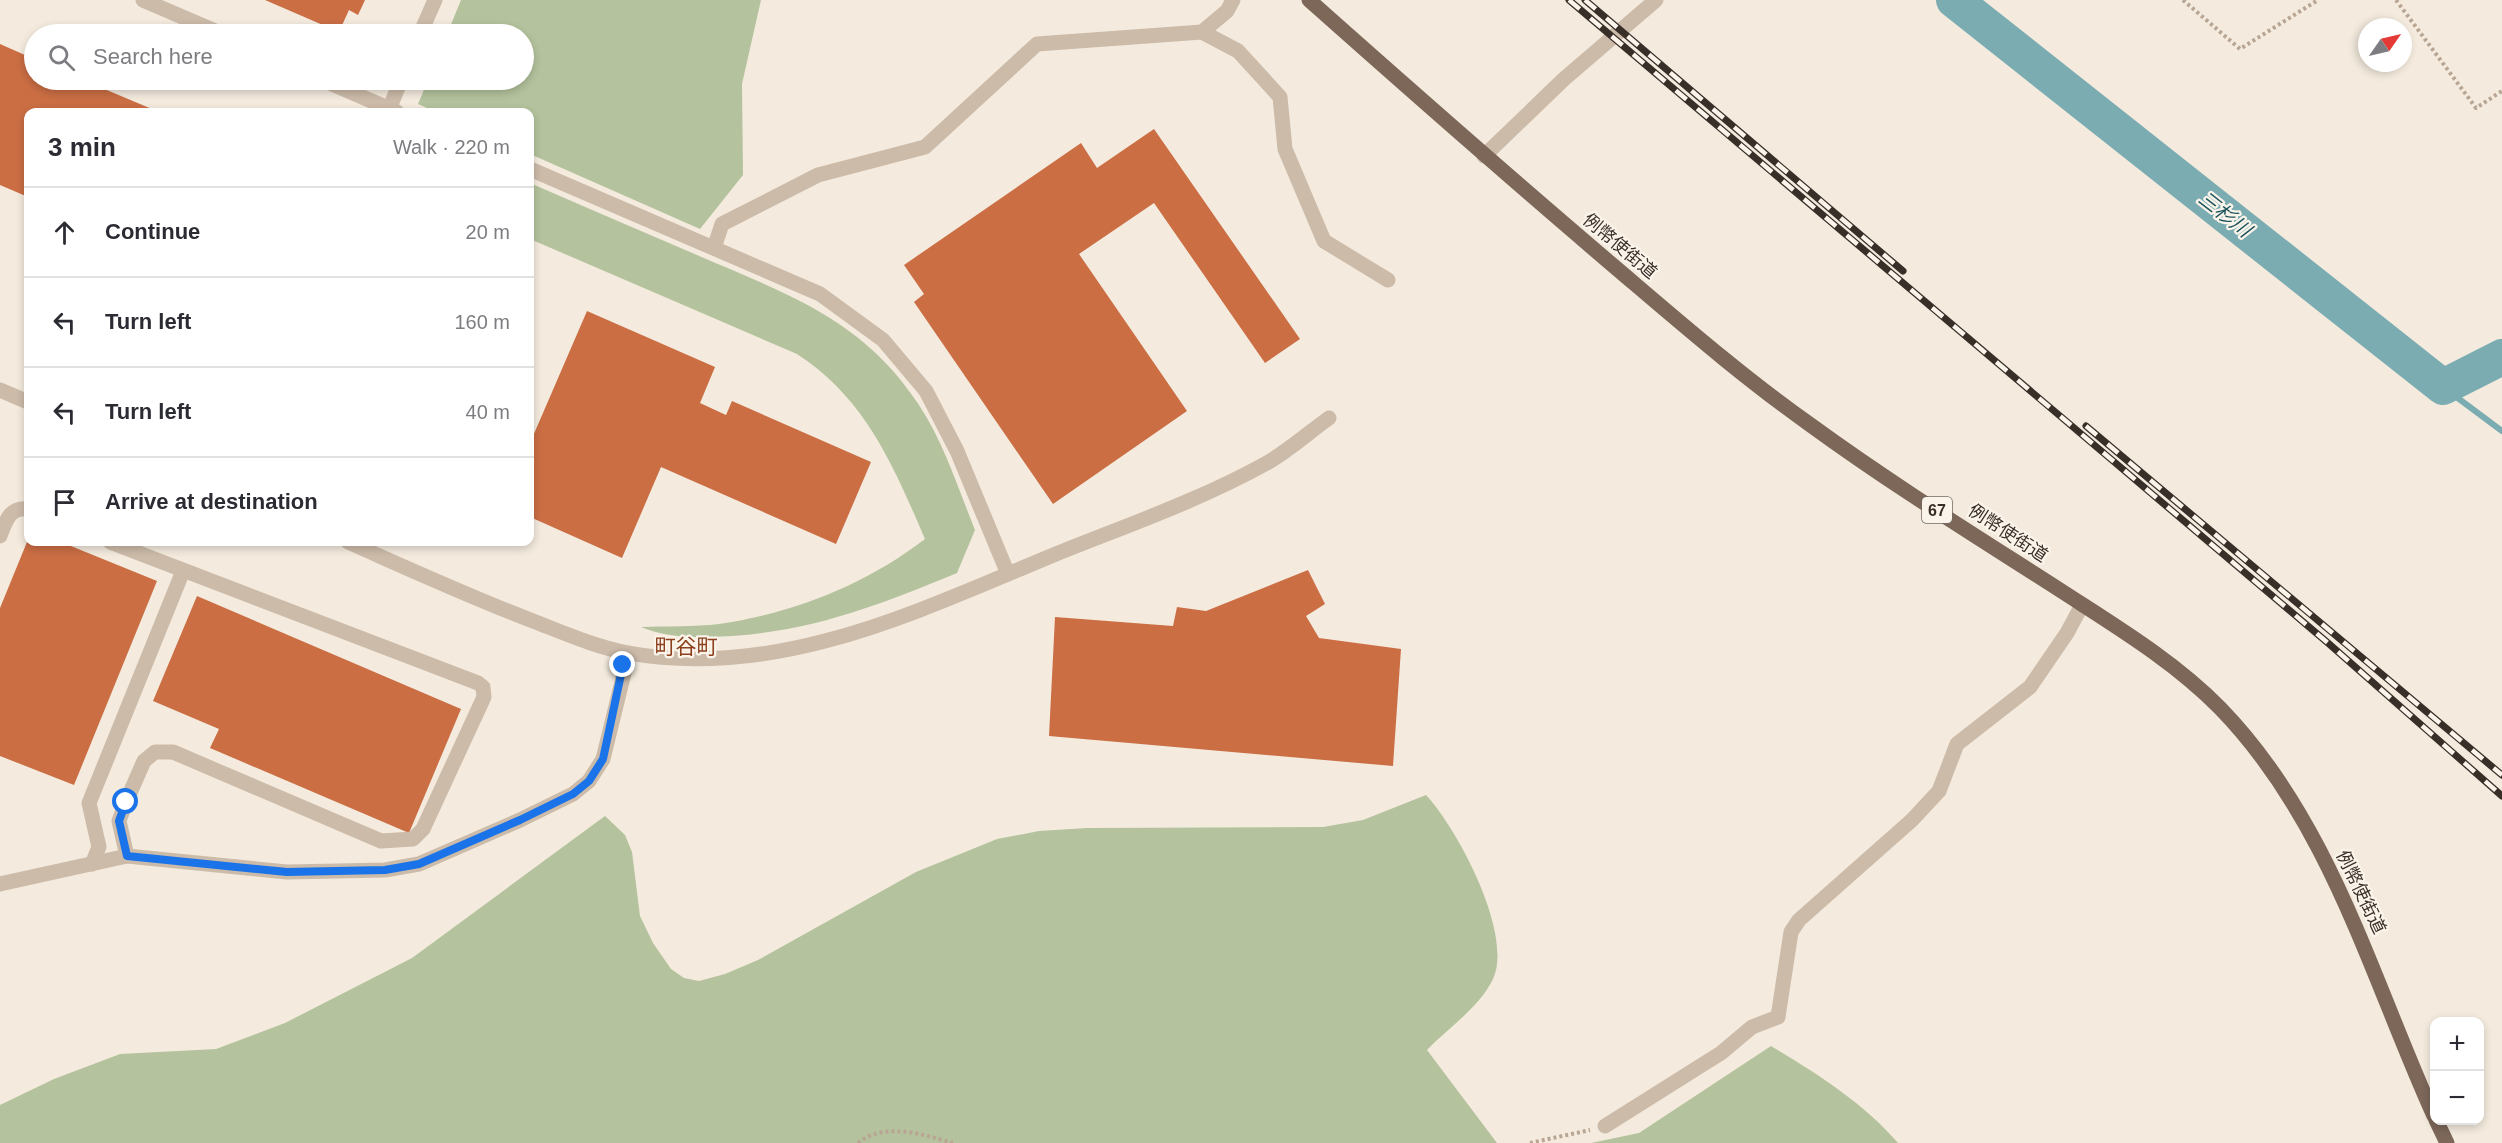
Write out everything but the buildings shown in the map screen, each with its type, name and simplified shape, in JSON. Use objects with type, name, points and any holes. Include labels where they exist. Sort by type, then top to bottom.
[{"type":"main road","name":"例幣使街道","points":[[1309,0],[1484,156],[1787,409],[1859,460],[2166,662],[2220,708],[2256,752],[2298,810],[2336,882],[2369,955],[2430,1106]]},
{"type":"main road","points":[[2438,1125],[2447,1143]]},
{"type":"street","points":[[143,0],[199,24]]},
{"type":"street","points":[[424,24],[435,0]]},
{"type":"street","points":[[1202,33],[1227,11],[1233,0]]},
{"type":"street","points":[[1484,156],[1564,79],[1656,0]]},
{"type":"street","points":[[714,248],[722,224],[818,175],[925,147],[1036,44],[1202,33],[1238,51],[1280,97],[1285,149],[1324,241],[1388,280]]},
{"type":"street","points":[[345,90],[384,108]]},
{"type":"street","points":[[392,108],[398,90]]},
{"type":"street","points":[[534,171],[820,294],[857,319],[905,363],[926,391],[957,451],[1008,574]]},
{"type":"street","points":[[0,390],[24,400]]},
{"type":"street","points":[[357,546],[488,604],[576,638],[629,653],[678,657],[729,657],[783,652],[828,642],[921,611],[1222,485],[1267,463],[1329,418]]},
{"type":"street","points":[[0,536],[10,513],[18,508],[24,509]]},
{"type":"street","points":[[120,546],[483,687],[484,697],[423,829],[413,839],[381,841],[172,752],[155,752],[144,761],[119,821],[127,856]]},
{"type":"street","points":[[92,864],[99,847],[88,803],[183,571]]},
{"type":"street","points":[[1605,1126],[1721,1053],[1752,1027],[1778,1017],[1791,932],[1798,920],[1912,820],[1939,791],[1957,744],[2030,687],[2067,633],[2082,605]]},
{"type":"street","points":[[0,884],[127,856],[287,872],[385,870],[419,864],[520,820],[573,794],[589,781],[603,759],[623,665],[629,653]]},
{"type":"path","points":[[2182,0],[2240,49],[2318,0]]},
{"type":"path","points":[[2396,0],[2476,108],[2502,91]]},
{"type":"path","points":[[1530,1143],[1605,1126]]},
{"type":"path","points":[[858,1143],[867,1136],[912,1131],[953,1143]]},
{"type":"green space","points":[[461,0],[761,0],[742,84],[743,175],[700,229],[534,156],[534,108],[427,108],[418,104],[424,90],[534,90],[534,24],[451,24]]},
{"type":"green space","points":[[534,185],[762,283],[821,312],[848,330],[897,375],[919,405],[950,466],[975,530],[957,573],[901,596],[820,622],[763,633],[697,637],[674,636],[641,627],[719,624],[774,613],[828,595],[853,583],[878,570],[925,539],[889,460],[875,436],[842,391],[797,354],[534,241]]},
{"type":"green space","points":[[1426,795],[1452,831],[1479,882],[1496,936],[1497,960],[1493,979],[1480,999],[1427,1050],[1497,1143],[0,1143],[0,1105],[54,1079],[120,1054],[216,1049],[285,1023],[412,958],[605,816],[625,835],[632,852],[640,916],[653,943],[671,969],[684,978],[699,981],[725,974],[758,960],[916,872],[997,839],[1039,831],[1087,828],[1323,827],[1363,820]]},
{"type":"green space","points":[[1771,1046],[1855,1102],[1885,1128],[1898,1143],[1591,1143],[1639,1133]]},
{"type":"waterway","name":"三杉川","points":[[1954,0],[2443,387],[2502,357]]},
{"type":"waterway","points":[[2443,387],[2502,431]]},
{"type":"railway","points":[[1569,0],[2328,643],[2502,796]]},
{"type":"railway","points":[[1585,0],[1903,271]]},
{"type":"railway","points":[[2086,426],[2502,775]]},
{"type":"district","name":"町谷町","points":[[686,647]]},
{"type":"route","points":[[126,802],[119,821],[127,856],[287,872],[385,870],[419,864],[520,820],[573,794],[589,781],[603,759],[623,665]]}]
